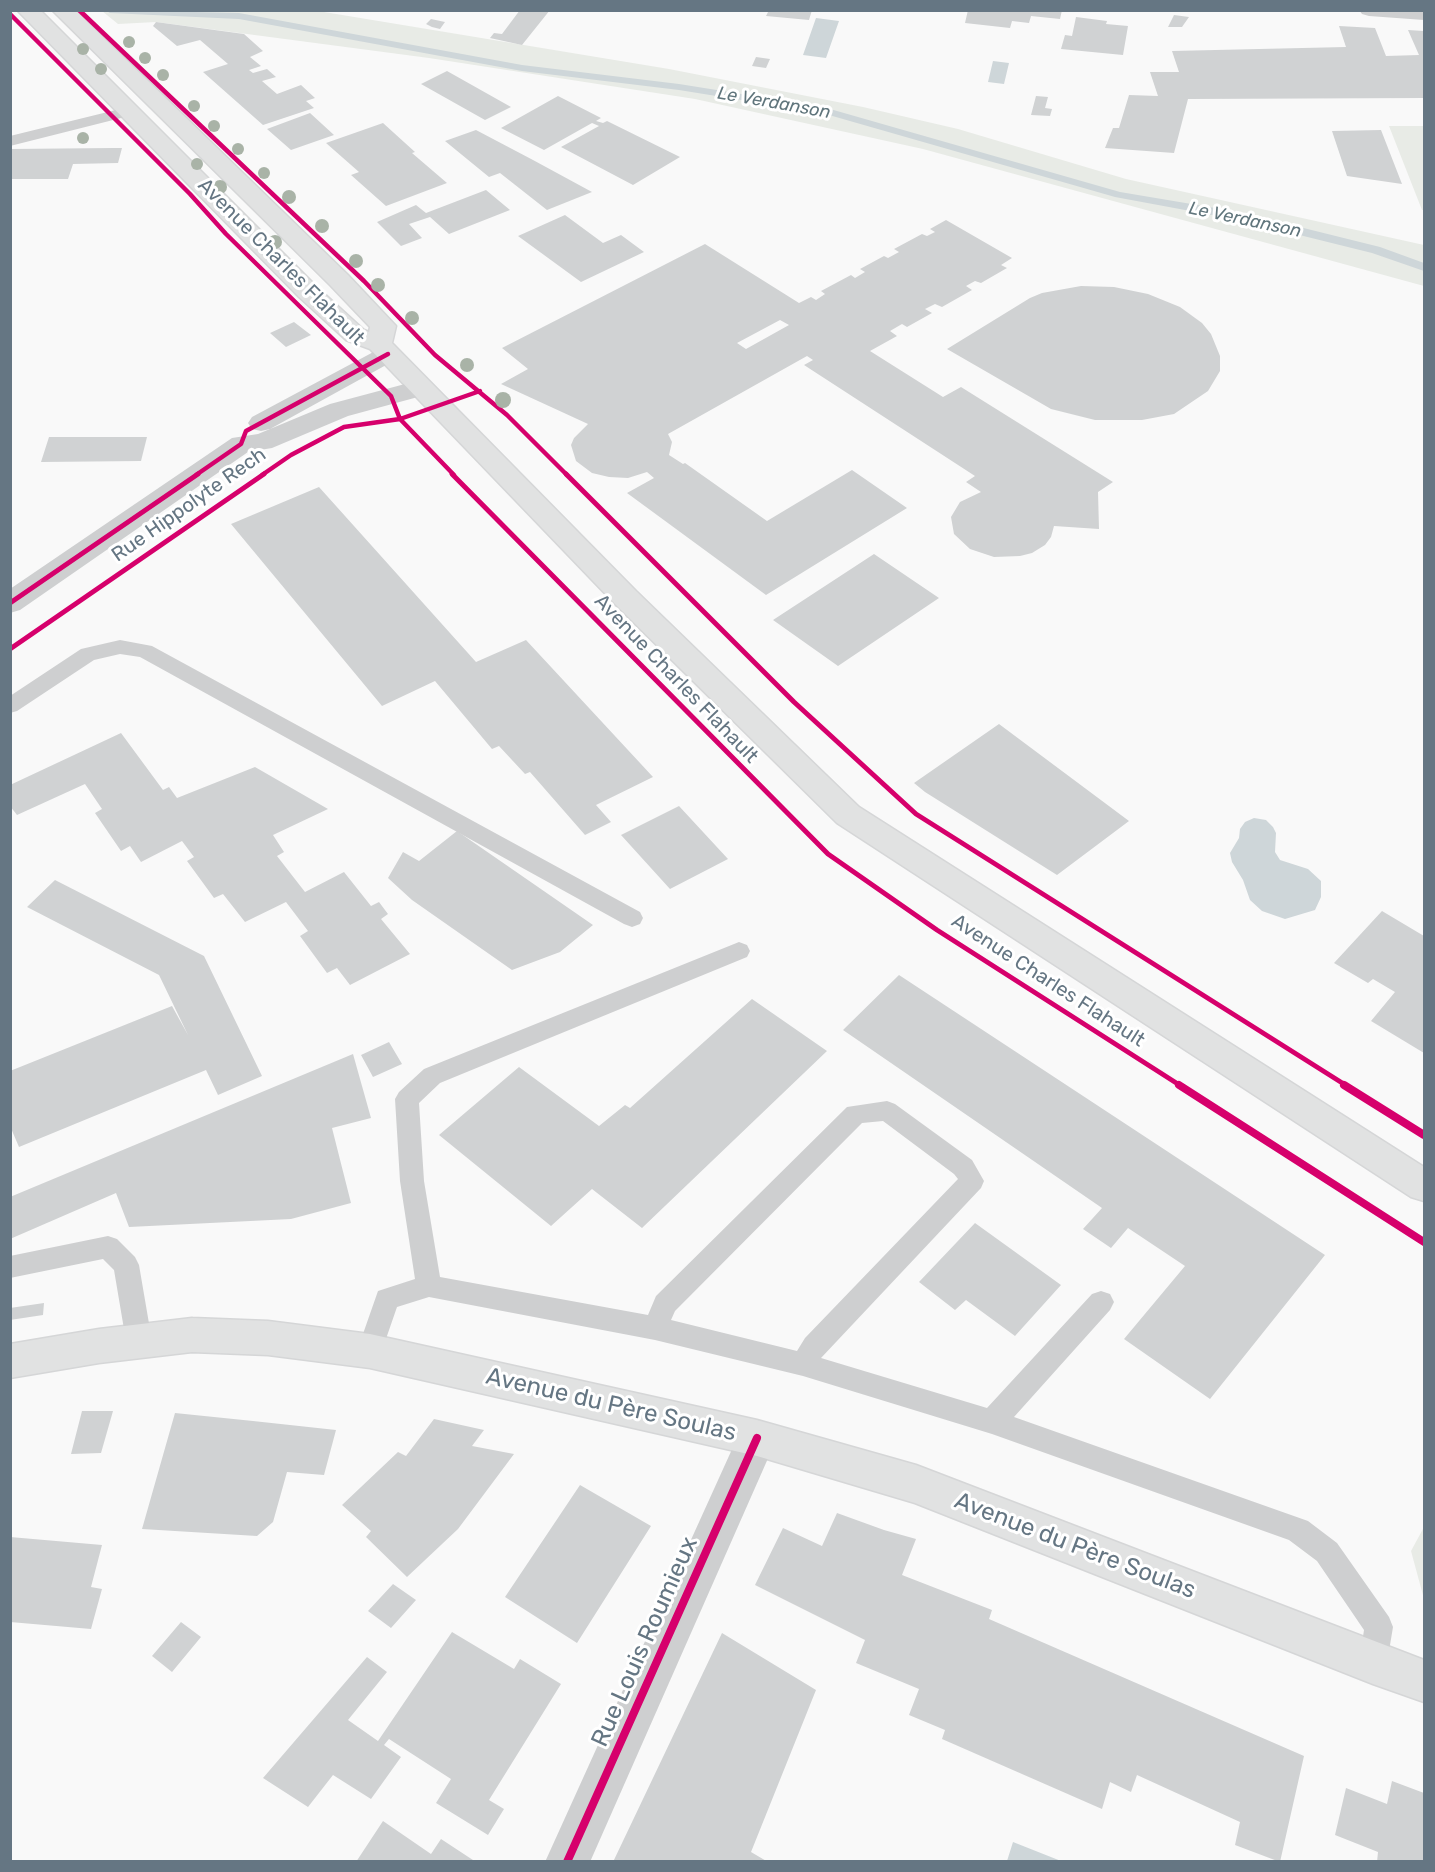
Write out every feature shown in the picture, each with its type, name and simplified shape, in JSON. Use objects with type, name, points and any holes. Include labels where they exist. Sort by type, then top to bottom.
[{"type":"main road","name":"Avenue Charles Flahault","points":[[27,10],[316,299],[355,335],[384,349],[659,631],[848,815],[1425,1186]]},
{"type":"main road","name":"Avenue Charles Flahault","points":[[62,10],[339,280],[383,326],[384,349]]},
{"type":"main road","name":"Avenue du Père Soulas","points":[[10,1362],[139,1341],[192,1335],[268,1338],[370,1351],[757,1438],[916,1484],[1373,1663],[1425,1681]]},
{"type":"street","points":[[1369,10],[1425,14]]},
{"type":"street","name":"Rue Hippolyte Rech","points":[[241,444],[246,431],[384,349]]},
{"type":"street","name":"Rue Hippolyte Rech","points":[[10,603],[241,444],[263,442],[339,410],[420,388]]},
{"type":"street","name":"Rue Louis Roumieux","points":[[567,1862],[757,1438]]},
{"type":"lane","points":[[10,141],[128,112]]},
{"type":"lane","points":[[10,706],[88,654],[120,646],[145,651],[632,918]]},
{"type":"lane","points":[[429,1286],[412,1181],[407,1099],[432,1076],[740,951]]},
{"type":"lane","points":[[655,1328],[665,1304],[856,1114],[887,1111],[963,1167],[972,1181],[814,1346],[802,1365]]},
{"type":"lane","points":[[10,1267],[108,1247],[126,1265],[139,1341]]},
{"type":"lane","points":[[370,1351],[387,1299],[429,1286],[655,1328],[802,1365],[992,1422],[1298,1530],[1327,1552],[1379,1627],[1373,1663]]},
{"type":"lane","points":[[992,1422],[1101,1302]]},
{"type":"shaded area","points":[[102,11],[318,11],[669,69],[863,107],[958,129],[1126,179],[1424,245],[1424,286],[923,149],[695,99],[429,58],[156,22],[118,24]]},
{"type":"shaded area","points":[[816,18],[839,21],[826,58],[803,55]]},
{"type":"shaded area","points":[[993,61],[1009,63],[1004,84],[988,82]]},
{"type":"shaded area","points":[[1389,126],[1424,126],[1424,210],[1422,210]]},
{"type":"shaded area","points":[[1254,818],[1266,820],[1273,827],[1276,833],[1275,852],[1280,860],[1308,869],[1321,881],[1321,897],[1315,910],[1285,919],[1262,911],[1250,900],[1230,853],[1239,838],[1240,829],[1245,822]]},
{"type":"shaded area","points":[[1424,1527],[1424,1599],[1411,1551]]},
{"type":"shaded area","points":[[1013,1842],[1061,1861],[1007,1861]]},
{"type":"building","points":[[520,10],[550,10],[522,45],[490,38],[494,33],[502,34]]},
{"type":"building","points":[[769,10],[812,10],[809,20],[766,16]]},
{"type":"building","points":[[968,10],[1062,10],[1060,19],[1031,16],[1029,23],[1012,21],[1010,28],[965,23]]},
{"type":"building","points":[[1174,15],[1189,17],[1182,27],[1168,27]]},
{"type":"building","points":[[1076,17],[1128,26],[1123,55],[1061,49],[1065,35],[1072,36]]},
{"type":"building","points":[[431,19],[445,22],[440,29],[426,24]]},
{"type":"building","points":[[156,22],[244,34],[263,51],[250,57],[261,66],[249,70],[253,73],[267,69],[276,77],[262,81],[277,94],[301,85],[315,98],[306,101],[314,108],[263,125],[203,72],[228,64],[200,40],[177,46],[153,26]]},
{"type":"building","points":[[1339,26],[1375,28],[1386,56],[1419,55],[1408,30],[1424,31],[1424,98],[1188,99],[1174,153],[1105,148],[1113,128],[1119,128],[1129,95],[1158,96],[1150,72],[1179,72],[1172,51],[1346,47]]},
{"type":"building","points":[[756,57],[770,59],[766,68],[752,66]]},
{"type":"building","points":[[447,71],[511,107],[485,120],[421,84]]},
{"type":"building","points":[[558,96],[601,118],[596,121],[603,123],[607,121],[680,157],[633,185],[561,147],[599,126],[592,123],[544,150],[501,128]]},
{"type":"building","points":[[1036,96],[1048,97],[1045,108],[1052,109],[1050,116],[1031,115]]},
{"type":"building","points":[[310,113],[334,135],[291,150],[267,129]]},
{"type":"building","points":[[383,123],[415,152],[412,153],[447,183],[386,206],[351,175],[359,172],[326,143]]},
{"type":"building","points":[[476,130],[592,192],[547,210],[500,173],[489,177],[445,141]]},
{"type":"building","points":[[1381,130],[1402,184],[1347,176],[1332,131]]},
{"type":"building","points":[[122,148],[118,163],[73,164],[68,179],[10,179],[10,149]]},
{"type":"building","points":[[486,190],[510,210],[449,234],[430,217],[409,224],[422,238],[401,246],[377,222],[416,205],[426,213]]},
{"type":"building","points":[[565,215],[603,243],[621,235],[644,252],[581,282],[518,236]]},
{"type":"building","points":[[946,220],[1012,258],[1001,265],[1007,268],[981,283],[975,281],[966,286],[972,290],[942,307],[935,304],[925,309],[932,313],[907,327],[902,324],[890,331],[897,336],[870,351],[943,397],[961,387],[1113,482],[1098,492],[1099,529],[1054,526],[1051,537],[1045,545],[1032,553],[1020,556],[994,557],[970,549],[954,534],[951,517],[960,502],[981,492],[966,482],[975,476],[804,365],[813,360],[807,356],[668,434],[672,442],[669,455],[685,463],[767,521],[852,470],[907,508],[766,595],[627,493],[654,478],[647,472],[628,478],[609,477],[592,473],[576,461],[571,445],[574,438],[588,424],[501,384],[528,369],[502,348],[705,244],[799,303],[811,297],[816,300],[825,294],[821,291],[851,275],[855,278],[865,272],[860,269],[884,256],[888,258],[899,252],[894,249],[922,234],[927,236],[935,232],[930,229]],"holes":[[[780,320],[789,325],[746,349],[737,343]]]},
{"type":"building","points":[[1081,286],[1114,287],[1148,294],[1180,307],[1202,323],[1211,334],[1220,356],[1220,371],[1208,391],[1174,414],[1142,420],[1095,420],[1051,409],[947,349],[1030,298],[1042,293]]},
{"type":"building","points":[[294,322],[311,335],[286,347],[270,333]]},
{"type":"building","points":[[49,437],[147,437],[141,461],[41,462]]},
{"type":"building","points":[[319,487],[476,662],[526,640],[653,777],[596,805],[611,822],[585,835],[530,772],[525,774],[499,746],[492,749],[435,681],[382,706],[231,524]]},
{"type":"building","points":[[874,554],[939,598],[838,666],[773,620]]},
{"type":"building","points":[[999,724],[1129,821],[1057,875],[914,783]]},
{"type":"building","points":[[121,733],[163,790],[169,787],[177,798],[255,767],[328,809],[273,835],[284,852],[277,856],[305,892],[344,872],[371,906],[379,902],[388,914],[381,919],[410,954],[350,985],[337,968],[327,973],[300,936],[308,931],[286,902],[245,922],[223,894],[214,898],[187,861],[194,857],[182,841],[141,862],[130,846],[121,851],[95,813],[102,809],[85,784],[17,815],[10,806],[10,785]]},
{"type":"building","points":[[679,806],[728,859],[670,889],[621,835]]},
{"type":"building","points":[[457,831],[593,925],[560,952],[512,970],[412,900],[388,878],[403,852],[419,861]]},
{"type":"building","points":[[55,880],[204,956],[262,1076],[218,1095],[206,1070],[19,1147],[10,1126],[10,1071],[172,1006],[188,1035],[159,975],[27,907]]},
{"type":"building","points":[[1382,911],[1424,936],[1424,1053],[1371,1021],[1395,992],[1373,979],[1368,983],[1334,963]]},
{"type":"building","points":[[899,975],[1325,1255],[1210,1399],[1124,1339],[1185,1266],[1128,1228],[1111,1248],[1083,1229],[1102,1208],[843,1030]]},
{"type":"building","points":[[752,999],[827,1051],[642,1228],[592,1189],[551,1226],[439,1135],[519,1067],[599,1126],[625,1105],[630,1108]]},
{"type":"building","points":[[389,1042],[402,1064],[373,1077],[361,1055]]},
{"type":"building","points":[[353,1054],[371,1118],[332,1128],[351,1203],[291,1219],[129,1227],[116,1193],[10,1239],[10,1197]]},
{"type":"building","points":[[975,1223],[1061,1285],[1015,1336],[966,1300],[955,1310],[919,1282]]},
{"type":"building","points":[[44,1303],[43,1315],[10,1320],[10,1308]]},
{"type":"building","points":[[82,1411],[113,1411],[101,1453],[71,1454]]},
{"type":"building","points":[[175,1413],[336,1430],[324,1475],[287,1472],[273,1522],[257,1536],[142,1529]]},
{"type":"building","points":[[434,1419],[484,1430],[472,1446],[514,1454],[458,1529],[407,1577],[366,1537],[371,1531],[342,1505],[398,1452],[406,1456]]},
{"type":"building","points":[[580,1485],[651,1526],[577,1643],[505,1597]]},
{"type":"building","points":[[837,1513],[916,1539],[902,1575],[992,1610],[989,1619],[1304,1756],[1280,1862],[1235,1845],[1240,1822],[1137,1775],[1131,1792],[1110,1782],[1102,1809],[942,1739],[945,1730],[909,1715],[919,1689],[856,1663],[865,1640],[755,1585],[783,1528],[822,1546]]},
{"type":"building","points":[[10,1537],[102,1545],[91,1587],[102,1589],[91,1629],[10,1622]]},
{"type":"building","points":[[393,1584],[416,1600],[391,1628],[368,1611]]},
{"type":"building","points":[[181,1622],[201,1637],[172,1672],[152,1656]]},
{"type":"building","points":[[452,1632],[514,1669],[520,1659],[561,1684],[489,1800],[504,1809],[488,1835],[436,1803],[451,1779],[389,1739],[384,1745],[401,1757],[371,1799],[333,1775],[308,1807],[263,1778],[367,1657],[387,1672],[348,1720],[378,1741]]},
{"type":"building","points":[[722,1633],[816,1690],[751,1852],[768,1862],[613,1862]]},
{"type":"building","points":[[1392,1781],[1424,1793],[1424,1862],[1377,1862],[1378,1852],[1335,1835],[1346,1788],[1387,1804]]},
{"type":"building","points":[[383,1821],[431,1854],[441,1839],[476,1862],[356,1862]]},
{"type":"waterway","name":"Le Verdanson","points":[[110,10],[239,16],[522,68],[679,87],[823,110],[1119,195],[1239,216],[1376,250],[1424,267]]},
{"type":"cycle path","points":[[79,10],[364,281],[435,355],[507,415],[794,702],[916,814],[1424,1135]]},
{"type":"cycle path","points":[[10,14],[190,194],[226,234],[391,396],[400,419],[419,441],[828,854],[937,930],[1424,1242]]},
{"type":"cycle path","points":[[10,603],[241,444],[246,431],[388,354]]},
{"type":"cycle path","points":[[10,649],[291,455],[344,427],[400,419],[480,391]]},
{"type":"cycle path","points":[[567,1862],[757,1438]]}]
